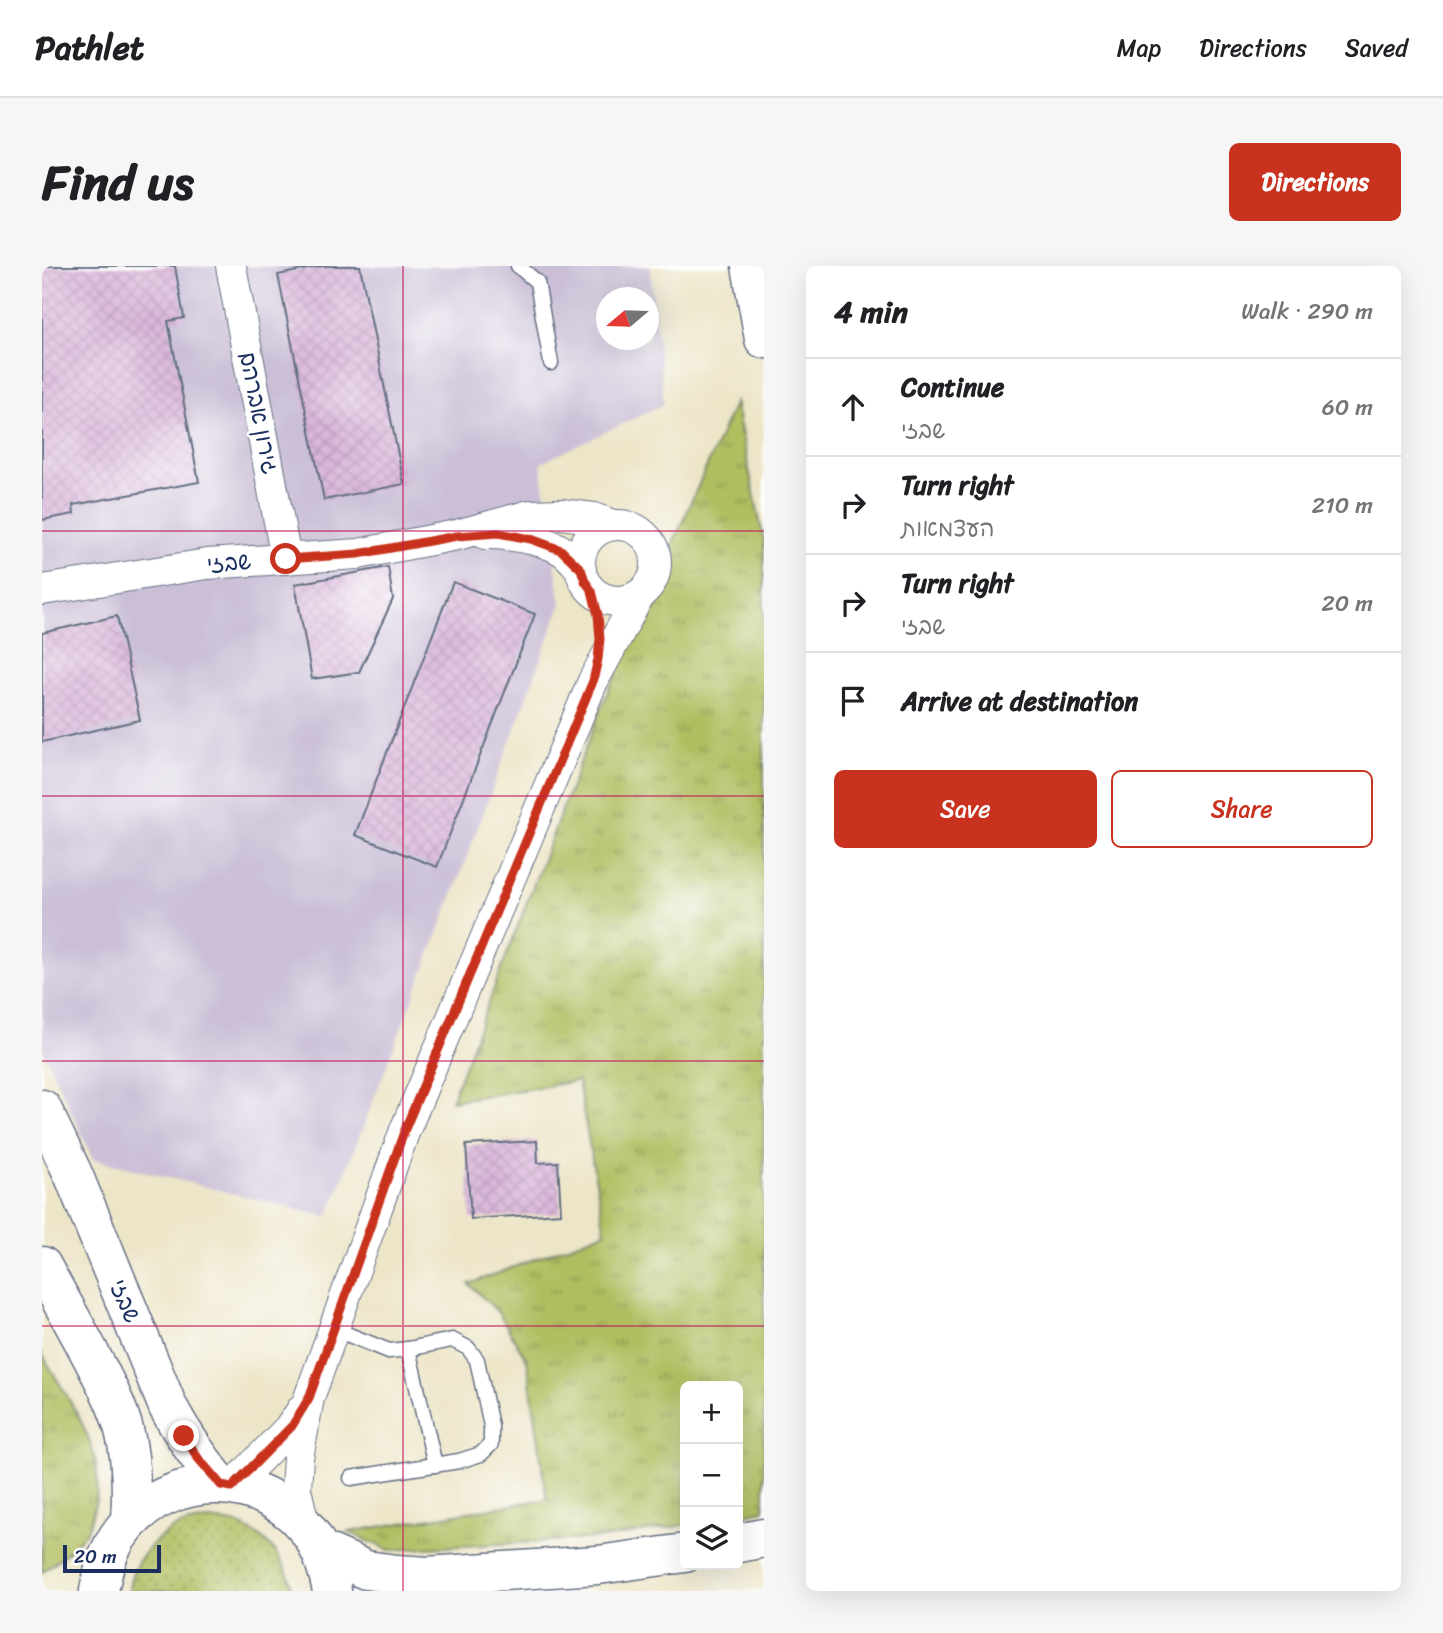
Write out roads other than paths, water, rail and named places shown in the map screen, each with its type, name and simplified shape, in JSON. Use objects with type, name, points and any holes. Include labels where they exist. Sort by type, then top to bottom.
[{"type":"street","name":"גירון אברהם","points":[[231,266],[286,559]]},
{"type":"street","points":[[751,266],[764,338]]},
{"type":"street","name":"שבזי","points":[[42,590],[207,564],[358,554],[457,536],[530,515],[561,514],[594,518],[613,524]]},
{"type":"street","points":[[332,1591],[326,1563],[312,1538],[296,1489],[298,1458],[309,1398],[405,1129],[593,681],[640,594],[655,574],[657,561],[654,548],[647,537],[637,529],[625,525],[613,524],[601,528],[584,546],[581,557],[598,615],[600,639],[593,681]]},
{"type":"street","name":"שבזי","points":[[457,536],[498,533],[531,539],[561,550],[587,580]]},
{"type":"street","points":[[587,580],[603,597],[615,601],[628,600],[640,594]]},
{"type":"street","name":"שבזי","points":[[42,1109],[73,1174],[169,1407],[198,1458],[227,1486]]},
{"type":"street","points":[[42,1266],[107,1387],[124,1429],[130,1458],[130,1521]]},
{"type":"street","points":[[227,1486],[292,1426],[309,1398]]},
{"type":"street","points":[[68,1591],[102,1576],[109,1551],[120,1533],[149,1504],[178,1490],[211,1484],[260,1493],[288,1510],[312,1538],[366,1570],[427,1576],[598,1565],[680,1554]]},
{"type":"street","points":[[743,1543],[764,1538]]},
{"type":"lane","points":[[518,266],[537,282],[551,363]]},
{"type":"lane","points":[[334,1329],[389,1352],[452,1340],[468,1348],[477,1360],[491,1426],[491,1444],[481,1454],[459,1461],[351,1478]]},
{"type":"lane","points":[[408,1349],[435,1465]]}]
